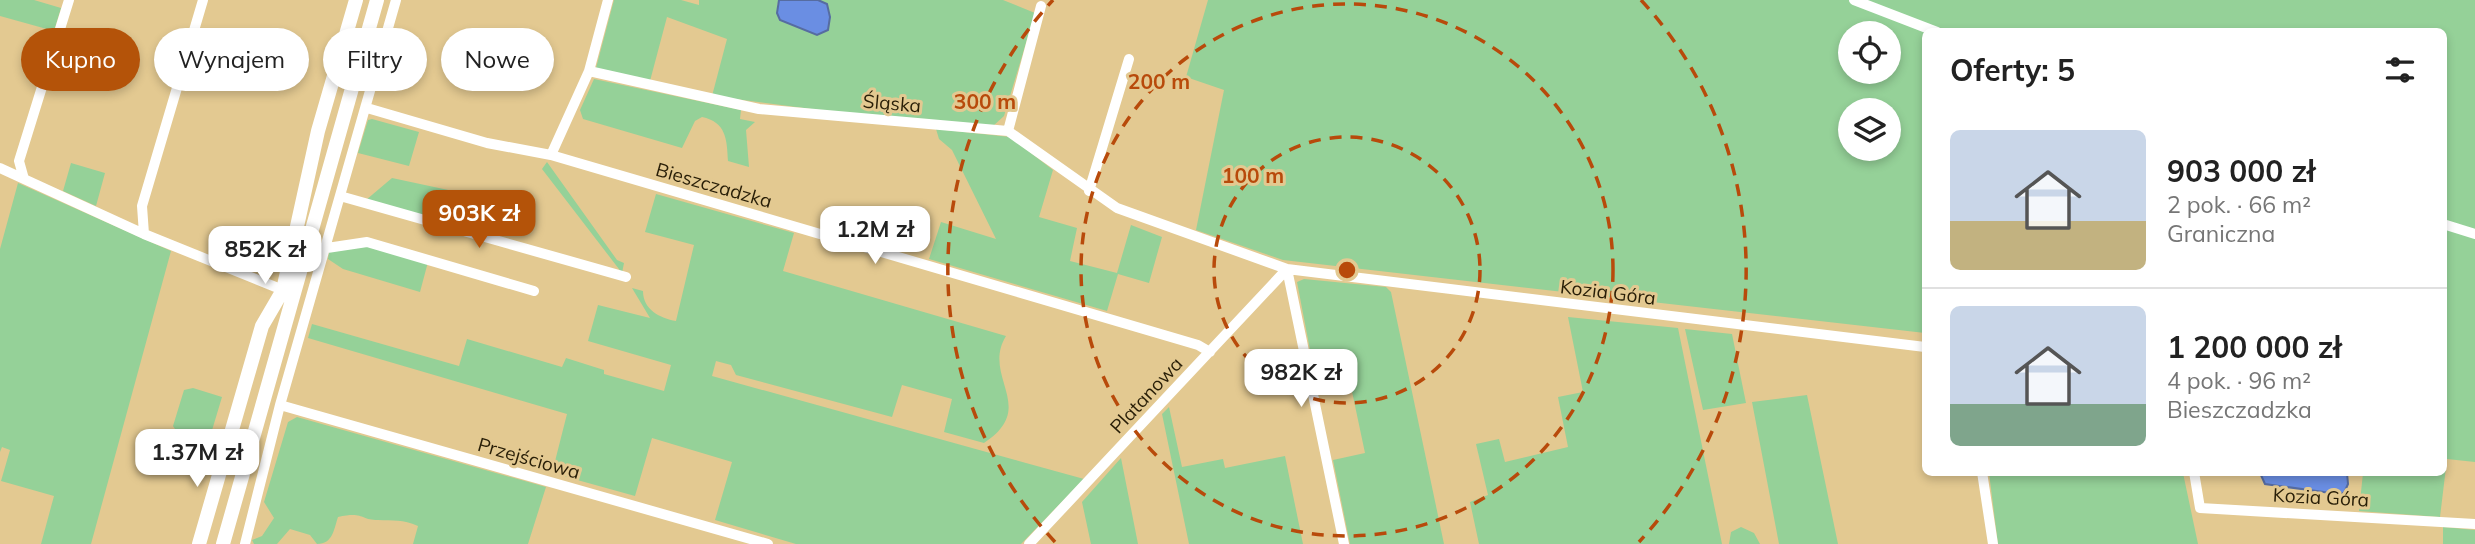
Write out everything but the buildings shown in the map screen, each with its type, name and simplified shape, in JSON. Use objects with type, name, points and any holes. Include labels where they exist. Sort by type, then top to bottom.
[{"type":"main road","points":[[199,544],[262,326],[284,290],[318,131],[356,0]]},
{"type":"main road","points":[[223,544],[377,0]]},
{"type":"street","points":[[24,179],[19,161],[69,0]]},
{"type":"street","points":[[144,234],[142,206],[203,0]]},
{"type":"street","points":[[245,544],[280,405],[396,0]]},
{"type":"street","points":[[551,155],[589,71],[608,0]]},
{"type":"street","points":[[1854,0],[1927,28]]},
{"type":"street","points":[[1008,131],[1041,6]]},
{"type":"street","points":[[1089,191],[1129,59]]},
{"type":"street","name":"Śląska","points":[[589,71],[758,109],[1008,131],[1040,151],[1089,191],[1124,212],[1287,269]]},
{"type":"street","name":"Bieszczadzka","points":[[367,108],[487,143],[551,155],[1198,345],[1210,352]]},
{"type":"street","points":[[0,168],[144,234],[284,290]]},
{"type":"street","points":[[340,196],[626,277]]},
{"type":"street","points":[[2447,225],[2475,234]]},
{"type":"street","points":[[327,248],[368,242],[534,291]]},
{"type":"street","points":[[1287,269],[1344,544]]},
{"type":"street","name":"Platanowa","points":[[1029,544],[1287,269]]},
{"type":"street","name":"Kozia Góra","points":[[1287,269],[1922,347]]},
{"type":"street","name":"Przejściowa","points":[[280,405],[768,544]]},
{"type":"street","points":[[1983,476],[1986,518],[1993,544]]},
{"type":"street","name":"Kozia Góra","points":[[2195,476],[2200,508],[2475,524]]},
{"type":"green space","points":[[0,0],[34,0],[61,8],[55,28],[43,28],[0,16]]},
{"type":"green space","points":[[614,0],[681,0],[699,5],[699,0],[779,0],[777,6],[811,32],[827,4],[818,0],[1003,0],[1035,13],[1004,116],[992,127],[857,115],[712,96],[727,39],[667,17],[650,81],[596,68]]},
{"type":"green space","points":[[1208,0],[2475,0],[2475,462],[2447,459],[2447,28],[1922,28],[1922,333],[1283,260],[1196,230],[1224,90],[1186,77]]},
{"type":"green space","points":[[594,79],[741,110],[740,119],[755,122],[746,130],[749,167],[728,161],[724,133],[721,127],[710,119],[702,117],[695,121],[682,148],[583,119],[580,110]]},
{"type":"green space","points":[[368,120],[419,132],[409,166],[358,153]]},
{"type":"green space","points":[[936,129],[1010,137],[1053,170],[1039,217],[1077,228],[1070,261],[1117,273],[1131,225],[1162,237],[1149,283],[1118,274],[1107,311],[929,259],[941,222],[996,239],[952,150],[939,139]]},
{"type":"green space","points":[[547,162],[617,260],[624,263],[622,273],[542,169]]},
{"type":"green space","points":[[71,163],[105,173],[96,206],[63,191]]},
{"type":"green space","points":[[392,178],[467,194],[487,192],[475,231],[366,200]]},
{"type":"green space","points":[[18,183],[171,251],[91,544],[41,544],[54,496],[1,481],[10,450],[2,447],[0,452],[0,249]]},
{"type":"green space","points":[[656,194],[794,233],[783,271],[1006,336],[1000,351],[1000,365],[1009,404],[1007,417],[1000,430],[984,443],[944,432],[952,399],[902,385],[892,417],[736,375],[731,365],[716,361],[712,376],[1084,479],[1021,544],[796,544],[715,520],[732,462],[652,438],[635,496],[552,473],[567,414],[308,338],[312,324],[459,366],[467,339],[562,367],[566,358],[604,370],[604,374],[664,391],[671,365],[588,341],[598,305],[650,318],[632,288],[643,291],[646,303],[654,312],[676,321],[694,245],[645,232]]},
{"type":"green space","points":[[368,244],[428,262],[420,292],[343,269],[328,259],[329,252]]},
{"type":"green space","points":[[1304,279],[1386,287],[1391,292],[1444,544],[1350,544],[1333,460],[1365,453],[1343,349],[1311,355],[1297,282]]},
{"type":"green space","points":[[1568,317],[1678,328],[1722,544],[1479,544],[1470,502],[1488,495],[1476,444],[1499,439],[1505,462],[1568,447],[1558,397],[1583,392]]},
{"type":"green space","points":[[1685,329],[1732,334],[1746,403],[1703,410]]},
{"type":"green space","points":[[193,388],[222,397],[204,457],[188,449],[173,426],[184,390]]},
{"type":"green space","points":[[1807,395],[1838,544],[1779,544],[1752,402]]},
{"type":"green space","points":[[1169,407],[1182,467],[1223,459],[1225,468],[1285,456],[1303,544],[1189,544],[1162,414]]},
{"type":"green space","points":[[297,417],[546,487],[528,544],[413,544],[418,526],[403,521],[372,520],[353,515],[338,517],[330,539],[322,543],[317,544],[310,535],[290,529],[277,544],[254,544],[252,540],[262,536],[274,518],[264,502],[288,422]]},
{"type":"green space","points":[[1121,458],[1138,544],[1091,544],[1082,502]]},
{"type":"green space","points":[[1989,476],[2184,476],[2198,544],[1998,544]]},
{"type":"green space","points":[[2363,476],[2445,476],[2440,517],[2359,511]]},
{"type":"green space","points":[[1741,527],[1754,533],[1760,544],[1729,544],[1731,532]]},
{"type":"green space","points":[[2443,527],[2475,530],[2475,544],[2443,544]]},
{"type":"water","points":[[779,0],[818,0],[827,4],[830,17],[828,30],[817,35],[780,20],[777,13]]},
{"type":"water","points":[[2261,476],[2347,476],[2348,484],[2344,493],[2338,494],[2265,484]]}]
